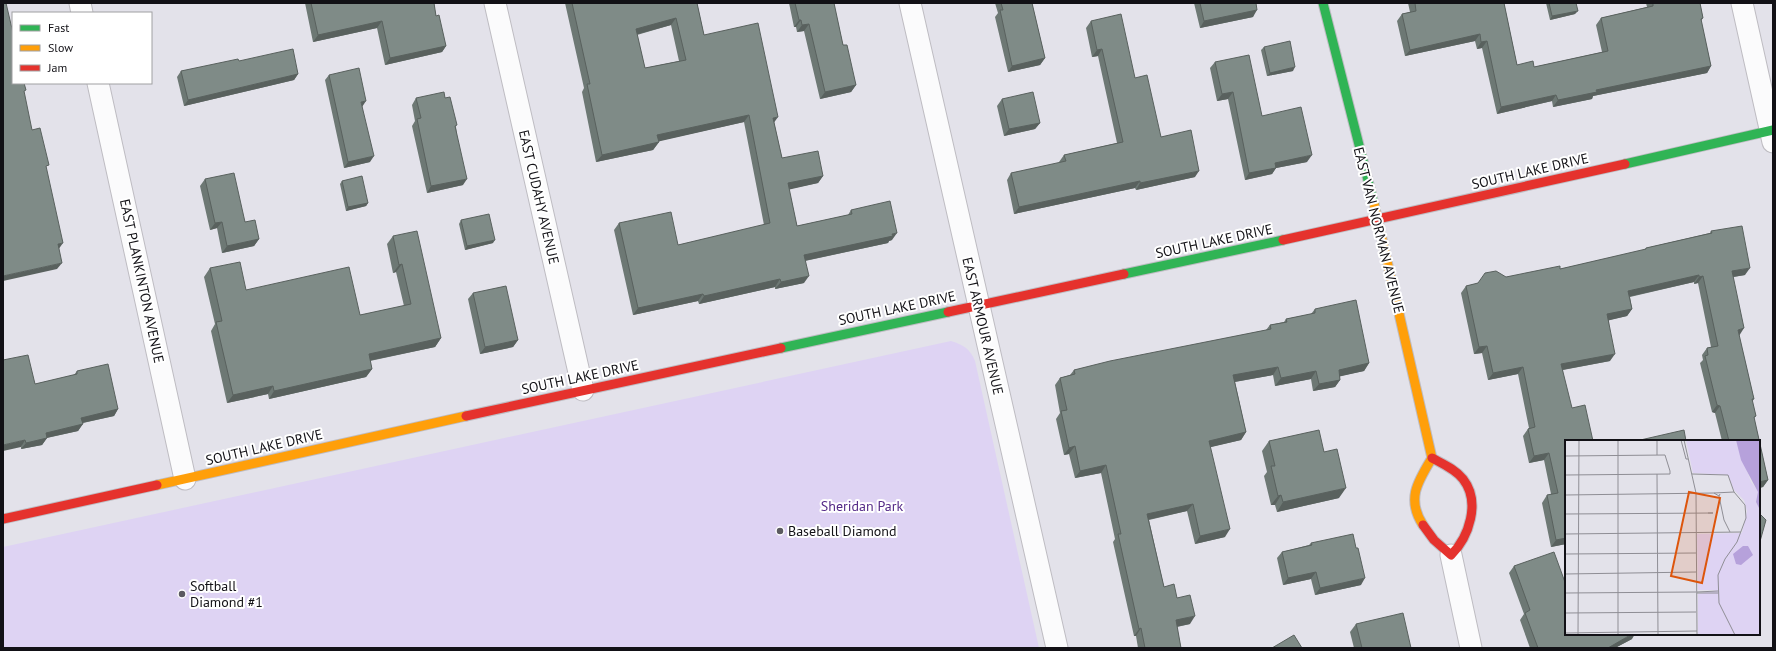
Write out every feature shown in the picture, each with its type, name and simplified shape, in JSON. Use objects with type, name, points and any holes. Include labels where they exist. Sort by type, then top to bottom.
[{"type":"main road","name":"EAST VAN NORMAN AVENUE","points":[[1323,3],[1378,219],[1432,458]]},
{"type":"main road","name":"SOUTH LAKE DRIVE","points":[[3,519],[583,390],[1772,134]]},
{"type":"main road","points":[[1432,458],[1455,472],[1465,482],[1471,499],[1470,519],[1464,540],[1451,555],[1437,543],[1422,526],[1414,504],[1419,480],[1432,458]]},
{"type":"street","name":"EAST CUDAHY AVENUE","points":[[495,3],[583,390]]},
{"type":"street","name":"EAST ARMOUR AVENUE","points":[[910,3],[1057,648]]},
{"type":"street","points":[[1742,3],[1772,134]]},
{"type":"street","name":"EAST PLANKINTON AVENUE","points":[[98,84],[185,479]]},
{"type":"street","points":[[1451,555],[1471,648]]},
{"type":"green space","name":"Sheridan Park","points":[[951,341],[966,348],[971,353],[975,361],[1039,648],[3,648],[3,547]]},
{"type":"building","points":[[3,3],[6,3],[12,29],[12,84],[24,84],[26,90],[24,91],[32,130],[40,128],[49,165],[46,166],[63,243],[58,244],[62,263],[3,276]]},
{"type":"building","points":[[311,3],[434,3],[436,16],[439,15],[446,46],[390,58],[382,21],[318,35]]},
{"type":"building","points":[[572,3],[697,3],[704,35],[758,23],[778,117],[773,118],[782,158],[818,151],[823,176],[788,183],[797,226],[852,214],[851,210],[890,201],[897,233],[892,234],[893,236],[804,255],[809,276],[781,282],[780,279],[704,296],[703,294],[638,308],[619,223],[671,212],[678,245],[770,223],[749,115],[657,135],[659,142],[602,155],[587,84],[590,84]],"holes":[[[676,18],[686,60],[645,68],[636,29]]]},
{"type":"building","points":[[795,3],[834,3],[843,45],[847,45],[856,85],[825,92],[809,24],[802,25],[801,20],[799,20]]},
{"type":"building","points":[[1001,3],[1032,3],[1045,58],[1012,66],[1000,10],[1003,10]]},
{"type":"building","points":[[1200,3],[1256,3],[1257,10],[1204,21]]},
{"type":"building","points":[[1415,3],[1504,3],[1517,65],[1533,61],[1534,67],[1608,51],[1601,18],[1653,6],[1653,3],[1700,3],[1703,18],[1701,19],[1711,66],[1596,90],[1597,92],[1558,100],[1556,95],[1501,107],[1487,41],[1481,42],[1480,34],[1410,50],[1402,14],[1416,11]]},
{"type":"building","points":[[1549,3],[1576,3],[1578,11],[1552,16]]},
{"type":"building","points":[[1121,14],[1135,78],[1147,75],[1161,137],[1191,130],[1199,171],[1140,183],[1140,181],[1019,207],[1011,173],[1066,161],[1064,155],[1123,142],[1102,49],[1097,50],[1091,21]]},
{"type":"building","points":[[1290,41],[1295,67],[1270,73],[1264,47]]},
{"type":"building","points":[[293,49],[298,74],[188,100],[181,71],[238,59],[239,61]]},
{"type":"building","points":[[1249,55],[1262,116],[1301,107],[1312,155],[1275,163],[1276,168],[1249,173],[1233,92],[1222,94],[1215,62]]},
{"type":"building","points":[[359,68],[366,101],[361,102],[374,156],[348,162],[329,75]]},
{"type":"building","points":[[444,92],[445,98],[450,97],[467,179],[431,186],[417,119],[421,118],[416,98]]},
{"type":"building","points":[[1033,92],[1040,123],[1009,129],[1002,99]]},
{"type":"building","points":[[234,173],[245,222],[255,220],[259,239],[227,246],[222,222],[215,223],[205,179]]},
{"type":"building","points":[[362,176],[368,203],[348,207],[342,181]]},
{"type":"building","points":[[489,214],[495,240],[467,246],[461,220]]},
{"type":"building","points":[[1742,226],[1750,268],[1732,271],[1744,328],[1738,330],[1754,399],[1752,399],[1756,416],[1754,417],[1759,440],[1729,440],[1720,406],[1717,405],[1705,356],[1708,355],[1707,348],[1718,346],[1703,276],[1699,277],[1699,275],[1628,291],[1632,309],[1607,314],[1615,354],[1561,364],[1572,408],[1585,405],[1593,440],[1565,440],[1565,538],[1556,540],[1547,495],[1558,493],[1549,453],[1534,456],[1528,429],[1535,427],[1523,367],[1493,373],[1487,346],[1479,347],[1466,286],[1478,283],[1485,273],[1496,271],[1506,277],[1560,266],[1560,269],[1712,233],[1711,231]]},
{"type":"building","points":[[417,231],[441,338],[369,354],[372,369],[274,391],[273,386],[233,395],[216,322],[222,321],[210,268],[240,262],[246,290],[349,267],[360,315],[411,304],[402,264],[399,265],[393,236]]},
{"type":"building","points":[[506,286],[518,340],[485,347],[473,293]]},
{"type":"building","points":[[1356,300],[1369,363],[1339,370],[1340,380],[1319,384],[1316,371],[1281,378],[1278,367],[1233,375],[1246,432],[1209,441],[1230,529],[1200,536],[1193,504],[1147,514],[1164,587],[1174,584],[1177,598],[1190,595],[1195,616],[1176,620],[1181,648],[1145,648],[1141,628],[1139,629],[1118,534],[1121,534],[1106,465],[1080,471],[1075,446],[1069,448],[1061,411],[1067,410],[1060,378],[1075,374],[1074,370],[1110,361],[1271,329],[1270,325],[1287,322],[1286,319],[1315,313],[1315,309]]},
{"type":"building","points":[[28,355],[35,384],[77,374],[77,371],[108,364],[118,409],[81,418],[83,424],[46,433],[47,438],[26,443],[25,440],[3,445],[3,360]]},
{"type":"building","points":[[1319,430],[1324,452],[1337,449],[1346,488],[1283,502],[1281,495],[1278,496],[1271,466],[1275,466],[1269,441]]},
{"type":"building","points":[[1684,430],[1686,440],[1640,440]]},
{"type":"building","points":[[1760,444],[1768,480],[1760,482]]},
{"type":"building","points":[[1760,514],[1766,520],[1760,541]]},
{"type":"building","points":[[1353,534],[1365,578],[1320,588],[1316,572],[1288,578],[1282,552],[1312,545],[1311,543]]},
{"type":"building","points":[[1554,552],[1565,582],[1565,635],[1630,635],[1608,648],[1538,648],[1525,613],[1530,610],[1514,566]]},
{"type":"building","points":[[1403,613],[1411,648],[1362,648],[1356,624]]},
{"type":"building","points":[[1294,635],[1302,648],[1272,648]]},
{"type":"traffic: fast","points":[[1323,3],[1374,204]]},
{"type":"traffic: fast","points":[[1625,164],[1773,130]]},
{"type":"traffic: fast","points":[[1124,274],[1283,240]]},
{"type":"traffic: fast","points":[[781,348],[948,312]]},
{"type":"traffic: slow","points":[[1374,204],[1432,458],[1422,475],[1416,490],[1415,507],[1423,525]]},
{"type":"traffic: slow","points":[[157,485],[466,416]]},
{"type":"traffic: jam","points":[[1283,240],[1625,164]]},
{"type":"traffic: jam","points":[[948,312],[1124,274]]},
{"type":"traffic: jam","points":[[466,416],[781,348]]},
{"type":"traffic: jam","points":[[1423,525],[1434,540],[1451,555],[1463,539],[1472,508],[1468,488],[1460,475],[1432,458]]},
{"type":"traffic: jam","points":[[3,519],[157,485]]},
{"type":"place","name":"Baseball Diamond","points":[[780,531]]},
{"type":"place","name":"Softball Diamond #1","points":[[182,594]]}]
